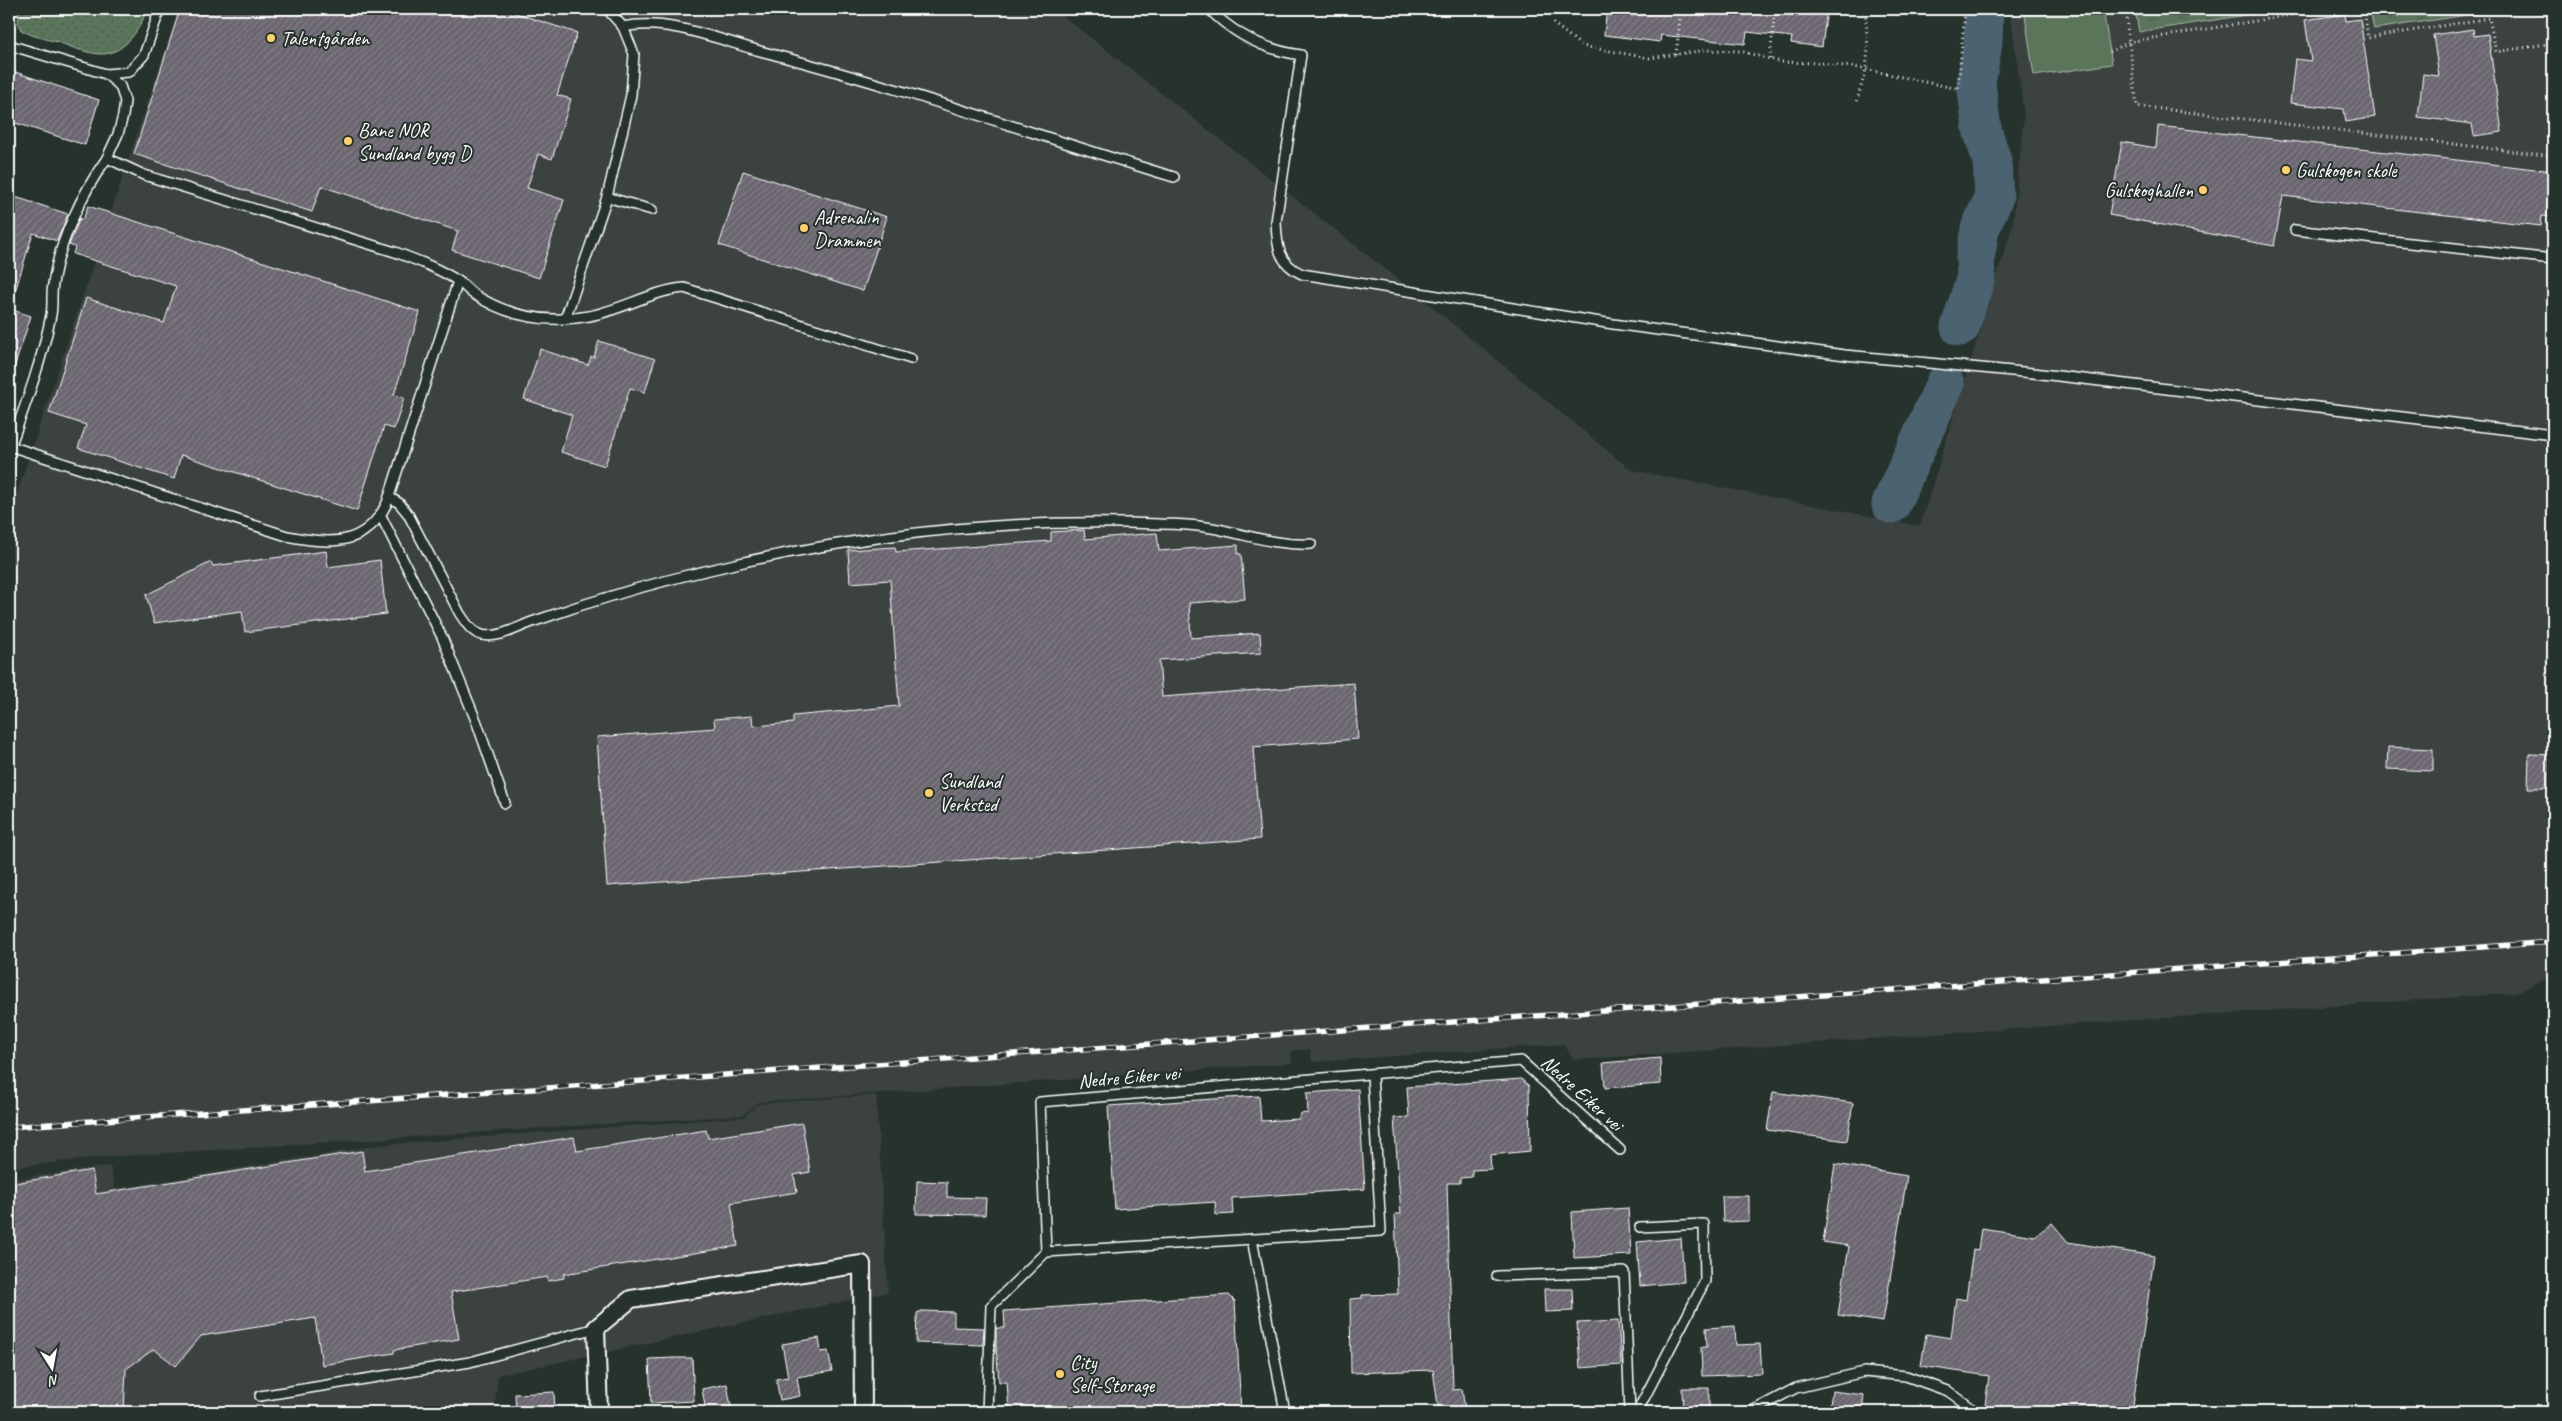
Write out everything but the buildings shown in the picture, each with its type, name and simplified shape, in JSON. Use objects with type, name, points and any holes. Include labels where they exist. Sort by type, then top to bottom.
[{"type":"street","points":[[599,1412],[596,1328],[631,1299],[862,1264],[863,1412]]},
{"type":"lane","points":[[9,45],[106,74],[129,72],[144,55],[160,9]]},
{"type":"lane","points":[[565,319],[607,197],[627,121],[634,78],[634,54],[623,27],[607,9]]},
{"type":"lane","points":[[1209,9],[1240,36],[1269,48],[1301,55],[1276,222],[1277,240],[1282,258],[1290,269],[1302,274],[1613,324],[1845,354],[2033,373],[2553,435]]},
{"type":"lane","points":[[623,27],[638,24],[671,28],[843,72],[1174,177]]},
{"type":"lane","points":[[106,74],[120,86],[125,101],[118,134],[107,158],[87,186],[65,241],[53,284],[52,313],[38,364],[9,448],[297,538],[338,541],[356,536],[369,528],[381,516],[389,498],[458,281]]},
{"type":"lane","points":[[107,158],[144,175],[395,252],[427,265],[458,281],[496,306],[517,315],[544,320],[565,319],[618,308],[665,290],[684,288],[911,359]]},
{"type":"lane","points":[[607,197],[652,210]]},
{"type":"lane","points":[[2295,230],[2553,259]]},
{"type":"lane","points":[[389,498],[399,503],[408,514],[460,614],[470,628],[481,635],[496,635],[574,607],[663,581],[805,548],[893,536],[1065,524],[1161,524],[1211,528],[1275,542],[1311,544]]},
{"type":"lane","points":[[381,516],[442,637],[479,726],[505,803]]},
{"type":"lane","name":"Nedre Eiker vei","points":[[1046,1252],[1040,1102],[1520,1061],[1620,1150]]},
{"type":"lane","points":[[987,1412],[991,1306],[1046,1252],[1381,1231],[1372,1074]]},
{"type":"lane","points":[[1637,1412],[1705,1281],[1704,1224],[1640,1228]]},
{"type":"lane","points":[[1252,1239],[1285,1412]]},
{"type":"lane","points":[[1497,1276],[1624,1272],[1630,1412]]},
{"type":"lane","points":[[260,1396],[470,1362],[596,1328]]},
{"type":"lane","points":[[1750,1412],[1796,1388],[1864,1372],[1906,1376],[1948,1391],[1970,1407],[1972,1412]]},
{"type":"path","points":[[11,33],[13,9]]},
{"type":"path","points":[[1676,55],[1681,9]]},
{"type":"path","points":[[1770,59],[1775,9]]},
{"type":"path","points":[[1857,102],[1866,69],[1868,49],[1865,9]]},
{"type":"path","points":[[1553,23],[1582,46],[1648,58],[1707,50],[1740,51],[1782,62],[1821,63],[1866,69],[1958,89],[1965,9]]},
{"type":"path","points":[[2124,9],[2137,106],[2553,156]]},
{"type":"path","points":[[2110,52],[2129,42],[2327,9]]},
{"type":"path","points":[[2364,9],[2368,38],[2489,18],[2496,52],[2553,43]]},
{"type":"shaded area","points":[[179,9],[1054,9],[1403,283],[1631,470],[1920,526],[2013,223],[2024,116],[2010,9],[2553,9],[2553,975],[2516,993],[1574,1060],[1564,1044],[1312,1062],[1310,1049],[1291,1051],[1292,1063],[759,1102],[743,1115],[90,1158],[9,1168],[9,517]]},
{"type":"shaded area","points":[[876,1095],[888,1292],[498,1375],[494,1412],[9,1412],[9,1180],[110,1166],[115,1189],[380,1145],[744,1117],[758,1104]]},
{"type":"green space","points":[[19,9],[147,9],[141,24],[131,38],[111,53],[103,54],[80,50],[34,36],[21,30],[18,23]]},
{"type":"green space","points":[[2024,9],[2103,9],[2112,64],[2034,76]]},
{"type":"green space","points":[[2135,9],[2284,9],[2139,32]]},
{"type":"green space","points":[[2370,9],[2493,9],[2494,11],[2374,29]]},
{"type":"waterway","points":[[1960,327],[1976,277],[1975,258],[1980,229],[1994,197],[1992,161],[1982,129],[1976,83],[1983,43],[1984,9]]},
{"type":"waterway","points":[[1891,504],[1945,384]]},
{"type":"railway","points":[[9,1127],[2553,942]]},
{"type":"place","name":"Talentgården","points":[[271,38]]},
{"type":"place","name":"Bane NOR Sundland bygg D","points":[[348,141]]},
{"type":"place","name":"Gulskogen skole","points":[[2286,170]]},
{"type":"place","name":"Gulskoghallen","points":[[2203,190]]},
{"type":"place","name":"Adrenalin Drammen","points":[[804,228]]},
{"type":"place","name":"Sundland Verksted","points":[[929,793]]},
{"type":"place","name":"City Self-Storage","points":[[1060,1374]]}]
